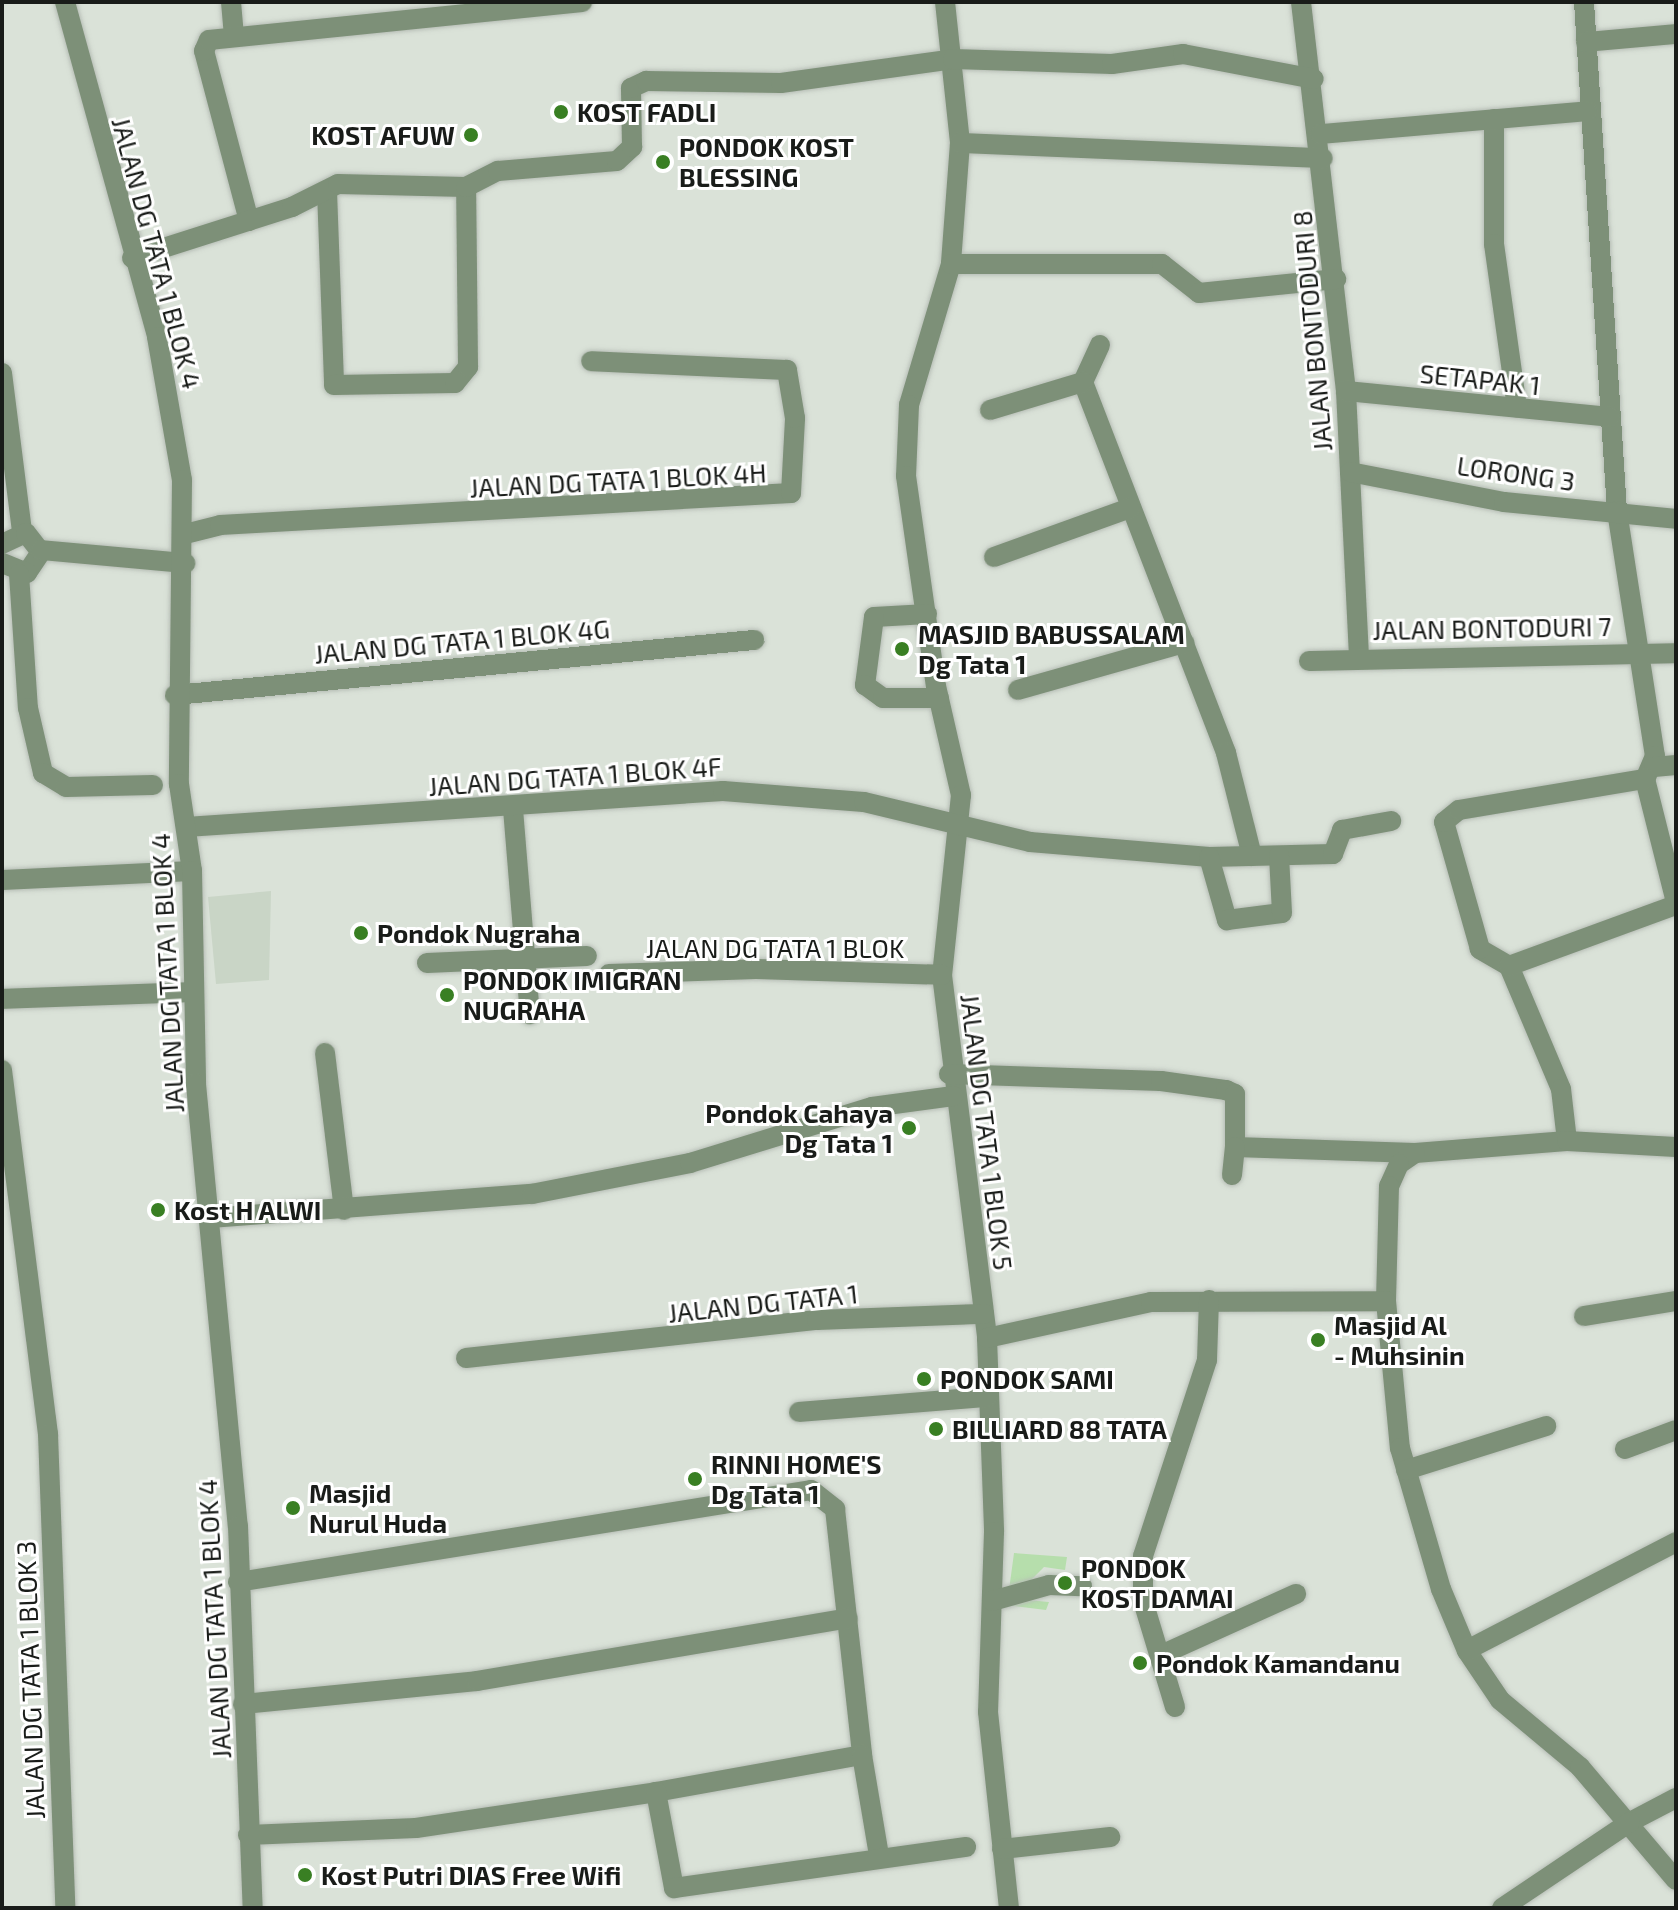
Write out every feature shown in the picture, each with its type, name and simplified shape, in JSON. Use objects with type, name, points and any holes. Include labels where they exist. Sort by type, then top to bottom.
[{"type":"street","name":"JALAN DG TATA 1 BLOK 4","points":[[65,2],[174,417],[185,528],[175,695],[192,871],[191,992],[238,1582],[253,1908]]},
{"type":"street","points":[[231,2],[234,37]]},
{"type":"street","points":[[249,221],[204,51],[209,40],[582,2]]},
{"type":"street","name":"JALAN DG TATA 1 BLOK 5","points":[[945,2],[960,143],[951,264],[906,436],[939,698],[958,766],[962,829],[944,914],[942,975],[949,1074],[987,1338],[992,1601],[988,1712],[1009,1908]]},
{"type":"street","name":"JALAN BONTODURI 8","points":[[1301,2],[1321,134],[1346,391],[1359,658]]},
{"type":"street","points":[[1509,966],[1676,904],[1650,773],[1617,511],[1587,111],[1584,2]]},
{"type":"street","points":[[1586,42],[1676,34]]},
{"type":"street","points":[[132,258],[249,221],[355,181],[466,187],[498,171],[625,156],[632,147],[631,88],[646,81],[781,83],[953,59],[1112,64],[1183,54],[1314,79]]},
{"type":"street","points":[[1321,134],[1587,111]]},
{"type":"street","points":[[1494,119],[1494,244],[1517,407]]},
{"type":"street","points":[[960,143],[1323,158]]},
{"type":"street","points":[[327,191],[325,385],[455,383],[467,375],[466,187]]},
{"type":"street","points":[[951,264],[1162,264],[1199,293],[1336,279]]},
{"type":"street","points":[[1100,345],[1083,382],[1236,784],[1252,856]]},
{"type":"street","name":"JALAN DG TATA 1 BLOK 4H","points":[[185,528],[791,493],[795,418],[787,370],[591,361]]},
{"type":"street","points":[[2,373],[22,532],[41,550],[185,563]]},
{"type":"street","points":[[990,410],[1083,382]]},
{"type":"street","name":"SETAPAK 1","points":[[1346,391],[1610,417]]},
{"type":"street","name":"LORONG 3","points":[[1350,472],[1504,502],[1676,519]]},
{"type":"street","points":[[994,557],[1130,508]]},
{"type":"street","points":[[2,544],[22,532]]},
{"type":"street","points":[[41,550],[36,567],[11,569],[28,708],[43,773],[66,787],[153,785]]},
{"type":"street","points":[[927,614],[874,617],[865,685],[883,698],[939,698]]},
{"type":"street","name":"JALAN DG TATA 1 BLOK 4G","points":[[175,695],[754,640]]},
{"type":"street","points":[[1018,690],[1184,643]]},
{"type":"street","name":"JALAN BONTODURI 7","points":[[1309,661],[1636,651],[1676,653]]},
{"type":"street","points":[[1567,1141],[1561,1089],[1509,966],[1480,949],[1444,822],[1459,810],[1650,773],[1676,765]]},
{"type":"street","name":"JALAN DG TATA 1 BLOK 4F","points":[[186,827],[763,793],[895,808],[962,829],[1091,850],[1209,857],[1335,854],[1342,830],[1391,821]]},
{"type":"street","points":[[513,809],[530,1014]]},
{"type":"street","points":[[1209,857],[1227,920],[1282,913],[1279,856]]},
{"type":"street","points":[[2,880],[192,871]]},
{"type":"street","points":[[427,963],[587,956]]},
{"type":"street","name":"JALAN DG TATA 1 BLOK","points":[[609,974],[756,969],[942,975]]},
{"type":"street","points":[[2,999],[191,992]]},
{"type":"street","points":[[325,1053],[344,1210]]},
{"type":"street","name":"JALAN DG TATA 1 BLOK 3","points":[[2,1070],[48,1434],[65,1908]]},
{"type":"street","points":[[949,1074],[1161,1081],[1226,1090],[1235,1094],[1232,1175]]},
{"type":"street","points":[[210,1218],[532,1194],[690,1163],[872,1107],[953,1096]]},
{"type":"street","points":[[1235,1147],[1415,1153],[1567,1141],[1676,1147]]},
{"type":"street","points":[[1415,1153],[1399,1164],[1389,1186],[1386,1301],[1406,1470],[1467,1650],[1500,1700],[1638,1817],[1676,1880]]},
{"type":"street","points":[[987,1338],[1119,1306],[1209,1300],[1386,1301]]},
{"type":"street","points":[[1175,1707],[1163,1654],[1143,1601],[1143,1556],[1207,1360],[1209,1300]]},
{"type":"street","points":[[1584,1316],[1676,1301]]},
{"type":"street","name":"JALAN DG TATA 1","points":[[466,1358],[817,1320],[984,1314]]},
{"type":"street","points":[[799,1412],[987,1397]]},
{"type":"street","points":[[1406,1470],[1546,1426]]},
{"type":"street","points":[[1625,1449],[1676,1430]]},
{"type":"street","points":[[238,1582],[811,1490],[835,1509],[862,1755],[879,1855]]},
{"type":"street","points":[[1467,1650],[1676,1542]]},
{"type":"street","points":[[992,1601],[1049,1585],[1082,1586]]},
{"type":"street","points":[[1163,1654],[1296,1594]]},
{"type":"street","points":[[243,1704],[477,1681],[848,1618]]},
{"type":"street","points":[[248,1835],[416,1828],[656,1792],[862,1755]]},
{"type":"street","points":[[656,1792],[674,1898],[879,1855],[966,1847]]},
{"type":"street","points":[[1502,1908],[1638,1817],[1676,1798]]},
{"type":"street","points":[[1002,1849],[1110,1837]]},
{"type":"shaded area","points":[[271,891],[269,980],[216,984],[208,897]]},
{"type":"green space","points":[[1014,1553],[1067,1557],[1065,1570],[1044,1567],[1031,1580],[1027,1600],[1049,1602],[1046,1610],[1007,1605]]},
{"type":"place","name":"KOST FADLI","points":[[561,112]]},
{"type":"place","name":"KOST AFUW","points":[[471,135]]},
{"type":"place","name":"PONDOK KOST BLESSING","points":[[663,162]]},
{"type":"place","name":"MASJID BABUSSALAM Dg Tata 1","points":[[902,649]]},
{"type":"place","name":"Pondok Nugraha","points":[[361,933]]},
{"type":"place","name":"PONDOK IMIGRAN NUGRAHA","points":[[447,995]]},
{"type":"place","name":"Pondok Cahaya Dg Tata 1","points":[[909,1128]]},
{"type":"place","name":"Kost H ALWI","points":[[158,1210]]},
{"type":"place","name":"Masjid Al - Muhsinin","points":[[1318,1340]]},
{"type":"place","name":"PONDOK SAMI","points":[[924,1379]]},
{"type":"place","name":"BILLIARD 88 TATA","points":[[936,1429]]},
{"type":"place","name":"RINNI HOME'S Dg Tata 1","points":[[695,1479]]},
{"type":"place","name":"Masjid Nurul Huda","points":[[293,1508]]},
{"type":"place","name":"PONDOK KOST DAMAI","points":[[1065,1583]]},
{"type":"place","name":"Pondok Kamandanu","points":[[1140,1663]]},
{"type":"place","name":"Kost Putri DIAS Free Wifi","points":[[305,1875]]}]
